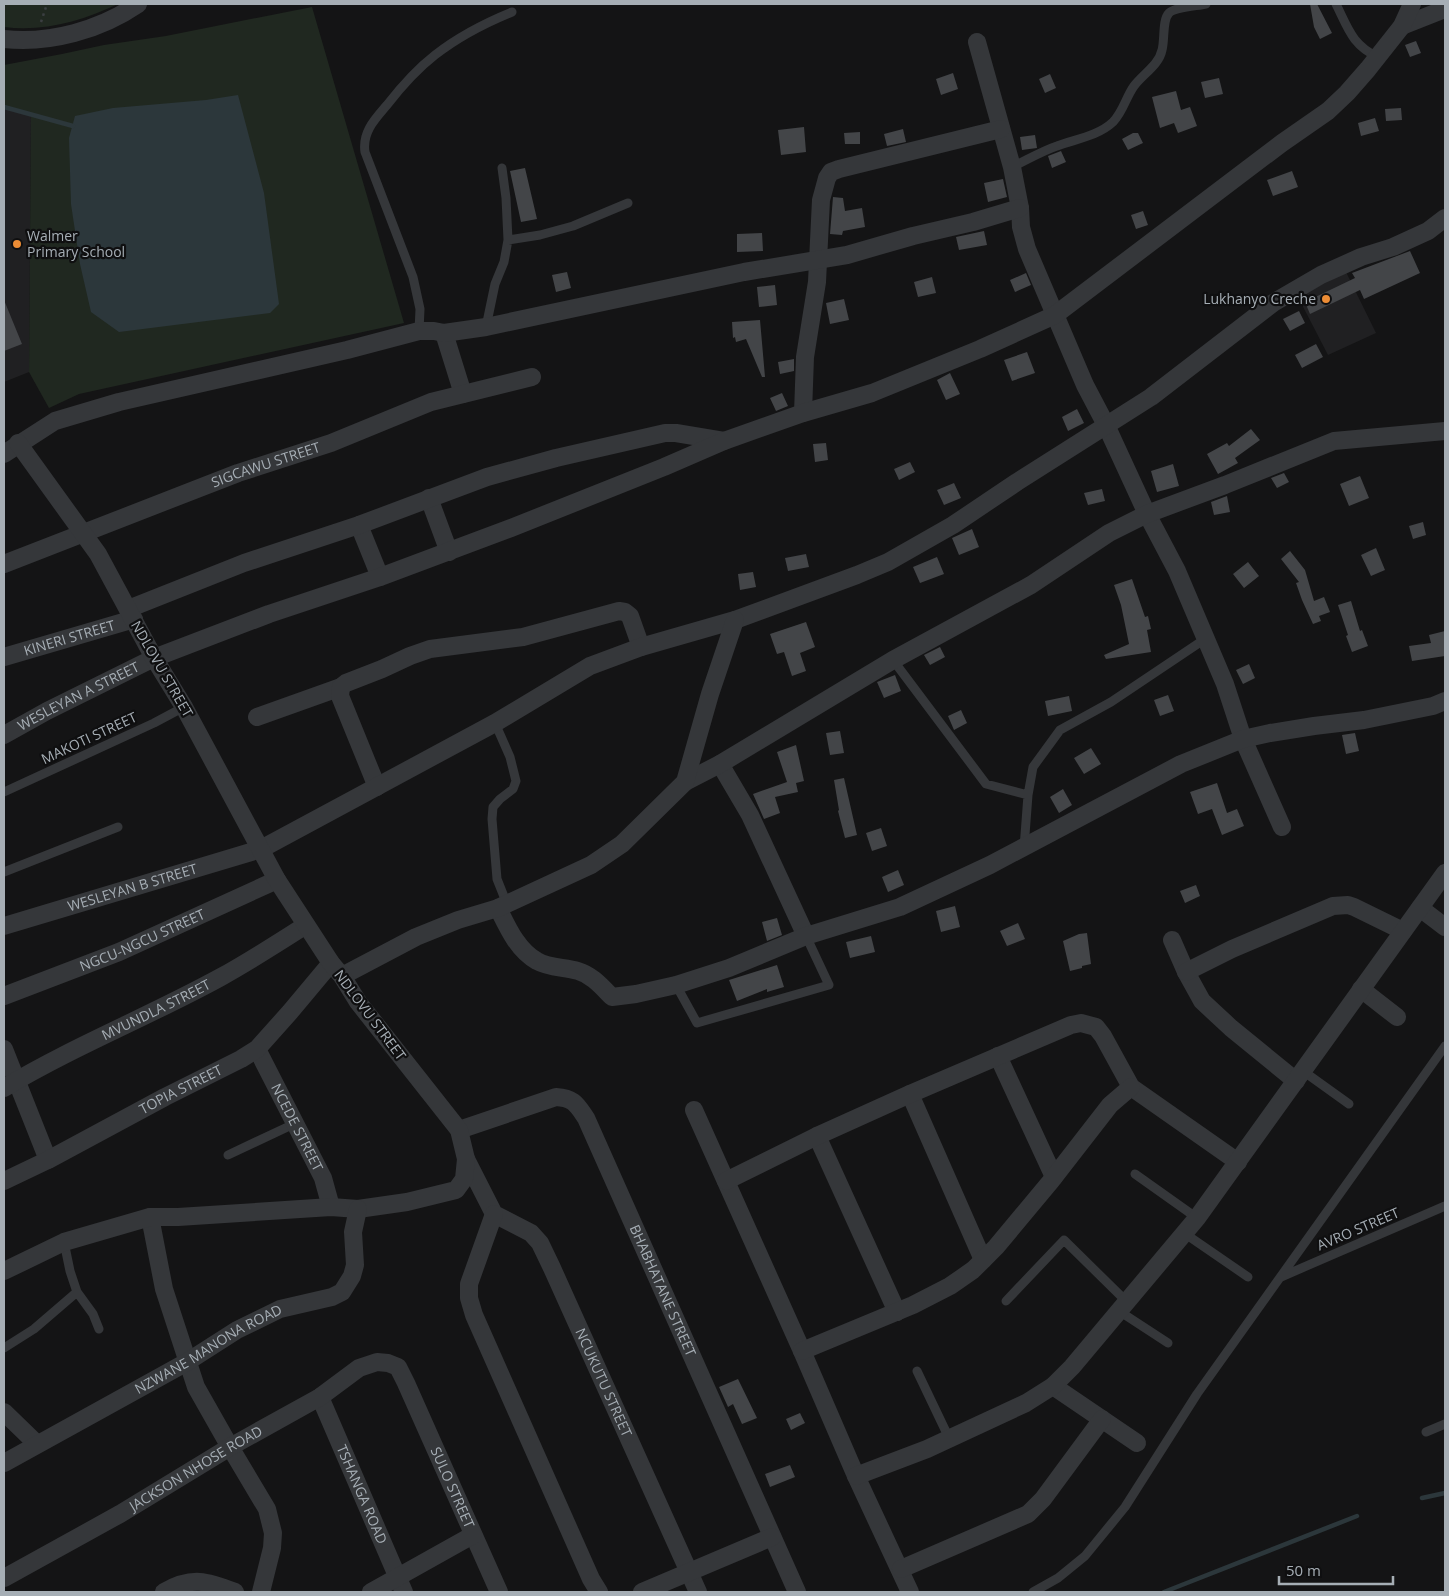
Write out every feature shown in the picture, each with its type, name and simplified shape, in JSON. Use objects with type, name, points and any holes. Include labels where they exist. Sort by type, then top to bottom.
[{"type":"street","points":[[4,39],[33,40],[64,36],[100,24],[138,4]]},
{"type":"street","name":"WESLEYAN A STREET","points":[[4,735],[47,711],[154,658],[269,614],[449,552],[611,489],[724,441],[803,413],[872,393],[980,349],[1055,315],[1328,110],[1347,93],[1378,57],[1402,26],[1412,4]]},
{"type":"street","points":[[1402,26],[1445,9]]},
{"type":"street","points":[[978,42],[1012,167],[1020,208],[1021,227],[1027,249],[1085,385],[1106,425],[1147,514],[1177,571],[1225,684],[1243,739],[1282,828]]},
{"type":"street","points":[[803,413],[805,357],[817,282],[821,200],[824,186],[831,172],[1001,129]]},
{"type":"street","points":[[11,448],[55,421],[119,402],[347,350],[419,331],[444,333],[486,327],[735,273],[847,255],[1020,208]]},
{"type":"street","name":"WESLEYAN B STREET","points":[[4,926],[261,849],[495,723],[590,666],[641,647],[735,620],[857,576],[888,562],[953,525],[1106,425],[1151,398],[1273,303],[1321,275],[1428,231],[1445,218]]},
{"type":"street","points":[[444,333],[463,394]]},
{"type":"street","name":"SIGCAWU STREET","points":[[4,564],[238,473],[331,443],[431,402],[532,377]]},
{"type":"street","points":[[336,969],[458,920],[502,906],[591,865],[622,844],[685,782],[720,764],[893,660],[1031,585],[1109,533],[1147,514],[1224,486],[1334,442],[1445,431]]},
{"type":"street","name":"KINERI STREET","points":[[4,657],[131,614],[244,563],[359,525],[487,477],[539,462],[665,433],[724,441]]},
{"type":"street","name":"NDLOVU STREET","points":[[4,1271],[64,1242],[150,1216],[178,1217],[331,1208],[358,1209],[407,1202],[456,1190],[464,1179],[466,1159],[459,1130],[358,1002],[277,880],[184,707],[154,658],[98,554],[84,533],[11,448]]},
{"type":"street","points":[[429,498],[449,552]]},
{"type":"street","points":[[359,525],[380,577]]},
{"type":"street","points":[[257,717],[341,687],[346,683],[430,649],[523,637],[619,611],[625,612],[630,616],[641,647]]},
{"type":"street","points":[[685,782],[710,694],[735,620]]},
{"type":"street","points":[[341,687],[340,696],[377,786]]},
{"type":"street","points":[[502,906],[510,932],[524,951],[536,961],[579,971],[590,977],[612,997],[636,994],[676,985],[729,968],[806,936],[900,907],[1024,848],[1181,764],[1243,739],[1306,727],[1364,720],[1433,706],[1445,701]]},
{"type":"street","points":[[720,764],[750,815],[806,936]]},
{"type":"street","points":[[856,1476],[927,1449],[1026,1403],[1053,1386],[1072,1367],[1197,1218],[1445,872]]},
{"type":"street","name":"NGCU-NGCU STREET","points":[[4,996],[119,952],[277,880]]},
{"type":"street","points":[[1186,972],[1232,949],[1332,906],[1348,905],[1354,907],[1403,931]]},
{"type":"street","points":[[1420,908],[1445,927]]},
{"type":"street","name":"MVUNDLA STREET","points":[[10,1084],[220,977],[306,925]]},
{"type":"street","points":[[1172,940],[1186,972],[1202,1001],[1231,1028],[1299,1076]]},
{"type":"street","name":"TOPIA STREET","points":[[4,1181],[48,1160],[258,1049],[336,969]]},
{"type":"street","points":[[1361,989],[1397,1017]]},
{"type":"street","points":[[726,1181],[817,1136],[910,1094],[1071,1025],[1081,1023],[1096,1027],[1103,1036],[1131,1087],[1238,1162]]},
{"type":"street","points":[[4,1049],[10,1084],[48,1160]]},
{"type":"street","name":"NCEDE STREET","points":[[258,1049],[323,1178],[331,1208]]},
{"type":"street","points":[[998,1056],[1054,1177]]},
{"type":"street","points":[[802,1351],[897,1312],[950,1286],[973,1270],[996,1247],[1110,1105],[1131,1087]]},
{"type":"street","points":[[910,1094],[983,1260]]},
{"type":"street","name":"BHABHATANE STREET","points":[[459,1130],[556,1097],[567,1098],[576,1103],[586,1118],[797,1592]]},
{"type":"street","points":[[694,1110],[856,1476],[910,1592]]},
{"type":"street","points":[[817,1136],[897,1312]]},
{"type":"street","points":[[466,1159],[494,1214],[469,1284],[469,1298],[474,1315],[598,1592]]},
{"type":"street","name":"NZWANE MANONA ROAD","points":[[4,1463],[187,1362],[238,1330],[280,1309],[332,1297],[342,1292],[352,1276],[355,1265],[353,1232],[358,1209]]},
{"type":"street","name":"NCUKUTU STREET","points":[[494,1214],[531,1233],[540,1243],[698,1592]]},
{"type":"street","points":[[150,1216],[164,1289],[196,1388],[267,1509],[271,1521],[273,1533],[272,1548],[261,1592]]},
{"type":"street","name":"JACKSON NHOSE ROAD","points":[[4,1578],[120,1514],[230,1447],[320,1397],[359,1368],[377,1362],[388,1363]]},
{"type":"street","name":"SULO STREET","points":[[388,1363],[398,1368],[406,1383],[499,1592]]},
{"type":"street","points":[[1053,1386],[1137,1443]]},
{"type":"street","name":"TSHANGA ROAD","points":[[320,1397],[401,1585]]},
{"type":"street","points":[[4,1412],[37,1444]]},
{"type":"street","points":[[901,1570],[1028,1514],[1043,1499],[1102,1419]]},
{"type":"street","points":[[370,1592],[401,1585],[472,1535]]},
{"type":"street","points":[[642,1592],[772,1537]]},
{"type":"street","points":[[164,1592],[182,1583],[196,1582],[212,1583],[235,1592]]},
{"type":"lane","points":[[1012,167],[1056,146],[1081,139],[1106,128],[1118,116],[1135,84],[1160,58],[1166,18],[1169,13],[1174,10],[1206,4]]},
{"type":"lane","points":[[1336,4],[1355,41],[1365,51],[1378,57]]},
{"type":"lane","points":[[419,331],[420,309],[413,277],[365,152],[365,137],[370,126],[417,71],[436,55],[485,24],[512,12]]},
{"type":"lane","points":[[486,327],[496,284],[504,262],[508,240],[502,168]]},
{"type":"lane","points":[[508,240],[540,235],[573,226],[628,202]]},
{"type":"lane","points":[[1024,848],[1028,795],[1033,767],[1060,730],[1111,702],[1205,639]]},
{"type":"lane","points":[[893,660],[986,784],[1028,795]]},
{"type":"lane","name":"MAKOTI STREET","points":[[4,792],[154,723],[184,707]]},
{"type":"lane","points":[[495,723],[505,744],[516,778],[513,789],[493,807],[492,819],[497,879],[502,906]]},
{"type":"lane","points":[[4,872],[118,827]]},
{"type":"lane","points":[[676,985],[697,1023],[830,985],[806,936]]},
{"type":"lane","points":[[1033,1592],[1058,1578],[1085,1556],[1125,1507],[1196,1394],[1445,1046]]},
{"type":"lane","points":[[1299,1076],[1349,1104]]},
{"type":"lane","points":[[228,1155],[296,1123]]},
{"type":"lane","points":[[1135,1174],[1197,1218]]},
{"type":"lane","name":"AVRO STREET","points":[[1281,1277],[1445,1206]]},
{"type":"lane","points":[[1184,1234],[1248,1277]]},
{"type":"lane","points":[[1006,1301],[1064,1240],[1123,1306],[1168,1344]]},
{"type":"lane","points":[[64,1242],[77,1292],[93,1314],[99,1329]]},
{"type":"lane","points":[[4,1348],[34,1329],[77,1292]]},
{"type":"lane","points":[[917,1370],[949,1438]]},
{"type":"lane","points":[[1426,1432],[1445,1424]]},
{"type":"shaded area","points":[[4,4],[118,4],[62,24],[19,28],[4,27]]},
{"type":"shaded area","points":[[312,7],[404,323],[79,394],[49,408],[29,372],[31,116],[4,105],[4,65]]},
{"type":"shaded area","points":[[238,95],[264,193],[279,304],[270,313],[119,332],[91,312],[80,264],[71,204],[69,138],[75,116],[113,108],[206,100]]},
{"type":"shaded area","name":"Walmer Primary School","points":[[4,105],[31,116],[29,372],[4,382]]},
{"type":"shaded area","points":[[1346,272],[1376,333],[1328,355],[1298,297]]},
{"type":"building","points":[[1310,4],[1317,4],[1332,33],[1320,39],[1314,27]]},
{"type":"building","points":[[1416,41],[1421,53],[1410,57],[1405,45]]},
{"type":"building","points":[[953,73],[958,89],[941,95],[936,79]]},
{"type":"building","points":[[1050,74],[1056,88],[1045,93],[1039,79]]},
{"type":"building","points":[[1219,78],[1223,94],[1205,98],[1201,82]]},
{"type":"building","points":[[1176,91],[1181,110],[1190,107],[1197,126],[1178,133],[1174,123],[1160,128],[1152,97]]},
{"type":"building","points":[[1401,108],[1402,120],[1386,121],[1385,109]]},
{"type":"building","points":[[1375,118],[1379,131],[1361,136],[1358,123]]},
{"type":"building","points":[[804,127],[806,152],[781,155],[778,130]]},
{"type":"building","points":[[903,129],[906,142],[887,146],[884,134]]},
{"type":"building","points":[[860,132],[860,144],[845,144],[844,133]]},
{"type":"building","points":[[1133,133],[1138,133],[1143,143],[1128,150],[1122,139]]},
{"type":"building","points":[[1035,135],[1037,148],[1022,150],[1020,137]]},
{"type":"building","points":[[1061,151],[1066,162],[1052,168],[1048,156]]},
{"type":"building","points":[[525,168],[537,219],[521,222],[510,171]]},
{"type":"building","points":[[1292,171],[1298,187],[1273,196],[1267,180]]},
{"type":"building","points":[[1003,179],[1007,197],[988,202],[984,183]]},
{"type":"building","points":[[833,197],[843,198],[845,211],[862,208],[865,227],[843,231],[842,235],[830,234]]},
{"type":"building","points":[[1143,211],[1148,225],[1136,229],[1131,215]]},
{"type":"building","points":[[984,231],[987,245],[959,250],[956,237]]},
{"type":"building","points":[[762,233],[763,251],[737,252],[737,234]]},
{"type":"building","points":[[1410,251],[1420,273],[1364,299],[1360,290],[1310,314],[1305,302],[1355,278],[1352,273]]},
{"type":"building","points":[[567,272],[571,288],[556,292],[552,275]]},
{"type":"building","points":[[1026,273],[1031,285],[1015,292],[1010,280]]},
{"type":"building","points":[[932,277],[936,293],[918,297],[914,282]]},
{"type":"building","points":[[775,285],[777,305],[759,307],[757,287]]},
{"type":"building","points":[[844,299],[849,320],[830,324],[826,303]]},
{"type":"building","points":[[4,300],[22,344],[4,351]]},
{"type":"building","points":[[1299,311],[1305,323],[1290,331],[1283,319]]},
{"type":"building","points":[[760,320],[765,377],[762,377],[746,339],[736,342],[735,337],[733,338],[732,322]]},
{"type":"building","points":[[1316,344],[1323,357],[1302,368],[1295,355]]},
{"type":"building","points":[[1027,352],[1035,373],[1012,381],[1004,360]]},
{"type":"building","points":[[794,359],[794,371],[780,374],[778,362]]},
{"type":"building","points":[[950,373],[960,394],[946,400],[937,380]]},
{"type":"building","points":[[782,393],[788,406],[776,411],[770,398]]},
{"type":"building","points":[[1077,409],[1084,423],[1068,431],[1062,417]]},
{"type":"building","points":[[1251,429],[1260,440],[1235,458],[1238,463],[1218,474],[1207,454],[1227,443],[1229,446]]},
{"type":"building","points":[[826,443],[828,460],[815,462],[813,444]]},
{"type":"building","points":[[910,462],[915,472],[899,480],[894,469]]},
{"type":"building","points":[[1173,464],[1179,486],[1157,492],[1151,471]]},
{"type":"building","points":[[1284,473],[1289,482],[1277,488],[1271,478]]},
{"type":"building","points":[[1360,476],[1369,498],[1349,506],[1340,484]]},
{"type":"building","points":[[954,483],[961,498],[944,505],[937,490]]},
{"type":"building","points":[[1102,489],[1105,501],[1088,505],[1084,493]]},
{"type":"building","points":[[1227,496],[1230,512],[1214,515],[1211,502]]},
{"type":"building","points":[[1423,522],[1426,535],[1413,539],[1409,526]]},
{"type":"building","points":[[972,529],[979,547],[959,555],[952,538]]},
{"type":"building","points":[[1376,548],[1385,570],[1371,576],[1361,555]]},
{"type":"building","points":[[1290,551],[1305,570],[1314,601],[1324,597],[1330,612],[1319,616],[1321,621],[1313,624],[1296,583],[1299,582],[1281,559]]},
{"type":"building","points":[[806,554],[809,567],[788,571],[785,558]]},
{"type":"building","points":[[937,557],[944,574],[920,583],[913,567]]},
{"type":"building","points":[[1248,562],[1259,576],[1244,588],[1233,574]]},
{"type":"building","points":[[753,572],[756,587],[740,590],[738,574]]},
{"type":"building","points":[[1132,579],[1145,617],[1148,616],[1151,629],[1147,630],[1151,652],[1106,659],[1104,655],[1129,644],[1121,605],[1114,585]]},
{"type":"building","points":[[1351,601],[1360,631],[1362,630],[1368,646],[1352,652],[1338,605]]},
{"type":"building","points":[[806,622],[815,647],[800,653],[806,671],[792,676],[784,652],[777,654],[770,634]]},
{"type":"building","points":[[1445,631],[1445,656],[1412,661],[1409,646],[1431,643],[1429,635]]},
{"type":"building","points":[[940,647],[945,657],[930,665],[924,655]]},
{"type":"building","points":[[1249,664],[1255,678],[1243,684],[1236,670]]},
{"type":"building","points":[[895,675],[901,691],[884,698],[877,682]]},
{"type":"building","points":[[1168,695],[1174,711],[1160,716],[1154,700]]},
{"type":"building","points":[[1069,696],[1072,711],[1048,716],[1045,701]]},
{"type":"building","points":[[961,710],[967,723],[954,730],[948,716]]},
{"type":"building","points":[[840,731],[844,753],[830,755],[826,733]]},
{"type":"building","points":[[1355,733],[1359,751],[1346,754],[1342,735]]},
{"type":"building","points":[[796,745],[804,781],[796,783],[798,792],[775,797],[780,813],[764,819],[753,794],[787,782],[777,752]]},
{"type":"building","points":[[1091,748],[1101,764],[1084,774],[1074,758]]},
{"type":"building","points":[[844,778],[857,835],[845,838],[838,811],[834,780]]},
{"type":"building","points":[[1217,783],[1227,813],[1237,809],[1244,826],[1222,835],[1212,809],[1198,814],[1190,792]]},
{"type":"building","points":[[1063,789],[1072,805],[1059,813],[1050,797]]},
{"type":"building","points":[[881,828],[887,846],[872,851],[866,833]]},
{"type":"building","points":[[898,870],[904,885],[888,892],[882,877]]},
{"type":"building","points":[[1196,885],[1200,896],[1185,903],[1180,891]]},
{"type":"building","points":[[955,906],[960,927],[941,932],[936,911]]},
{"type":"building","points":[[777,918],[782,935],[767,941],[762,922]]},
{"type":"building","points":[[1018,923],[1025,939],[1007,946],[1000,931]]},
{"type":"building","points":[[1087,933],[1091,964],[1070,971],[1063,941],[1079,934]]},
{"type":"building","points":[[871,936],[875,952],[850,958],[846,942]]},
{"type":"building","points":[[777,965],[784,987],[767,992],[767,989],[737,1001],[729,980]]},
{"type":"building","points":[[738,1379],[757,1418],[742,1424],[733,1404],[728,1407],[719,1387]]},
{"type":"building","points":[[800,1413],[805,1423],[791,1430],[786,1419]]},
{"type":"building","points":[[790,1465],[795,1477],[770,1487],[765,1474]]},
{"type":"waterway","points":[[4,107],[73,126]]},
{"type":"waterway","points":[[1422,1498],[1445,1493]]},
{"type":"waterway","points":[[1164,1592],[1357,1516]]},
{"type":"place","name":"Walmer Primary School","points":[[17,244]]},
{"type":"place","name":"Lukhanyo Creche","points":[[1326,299]]}]
